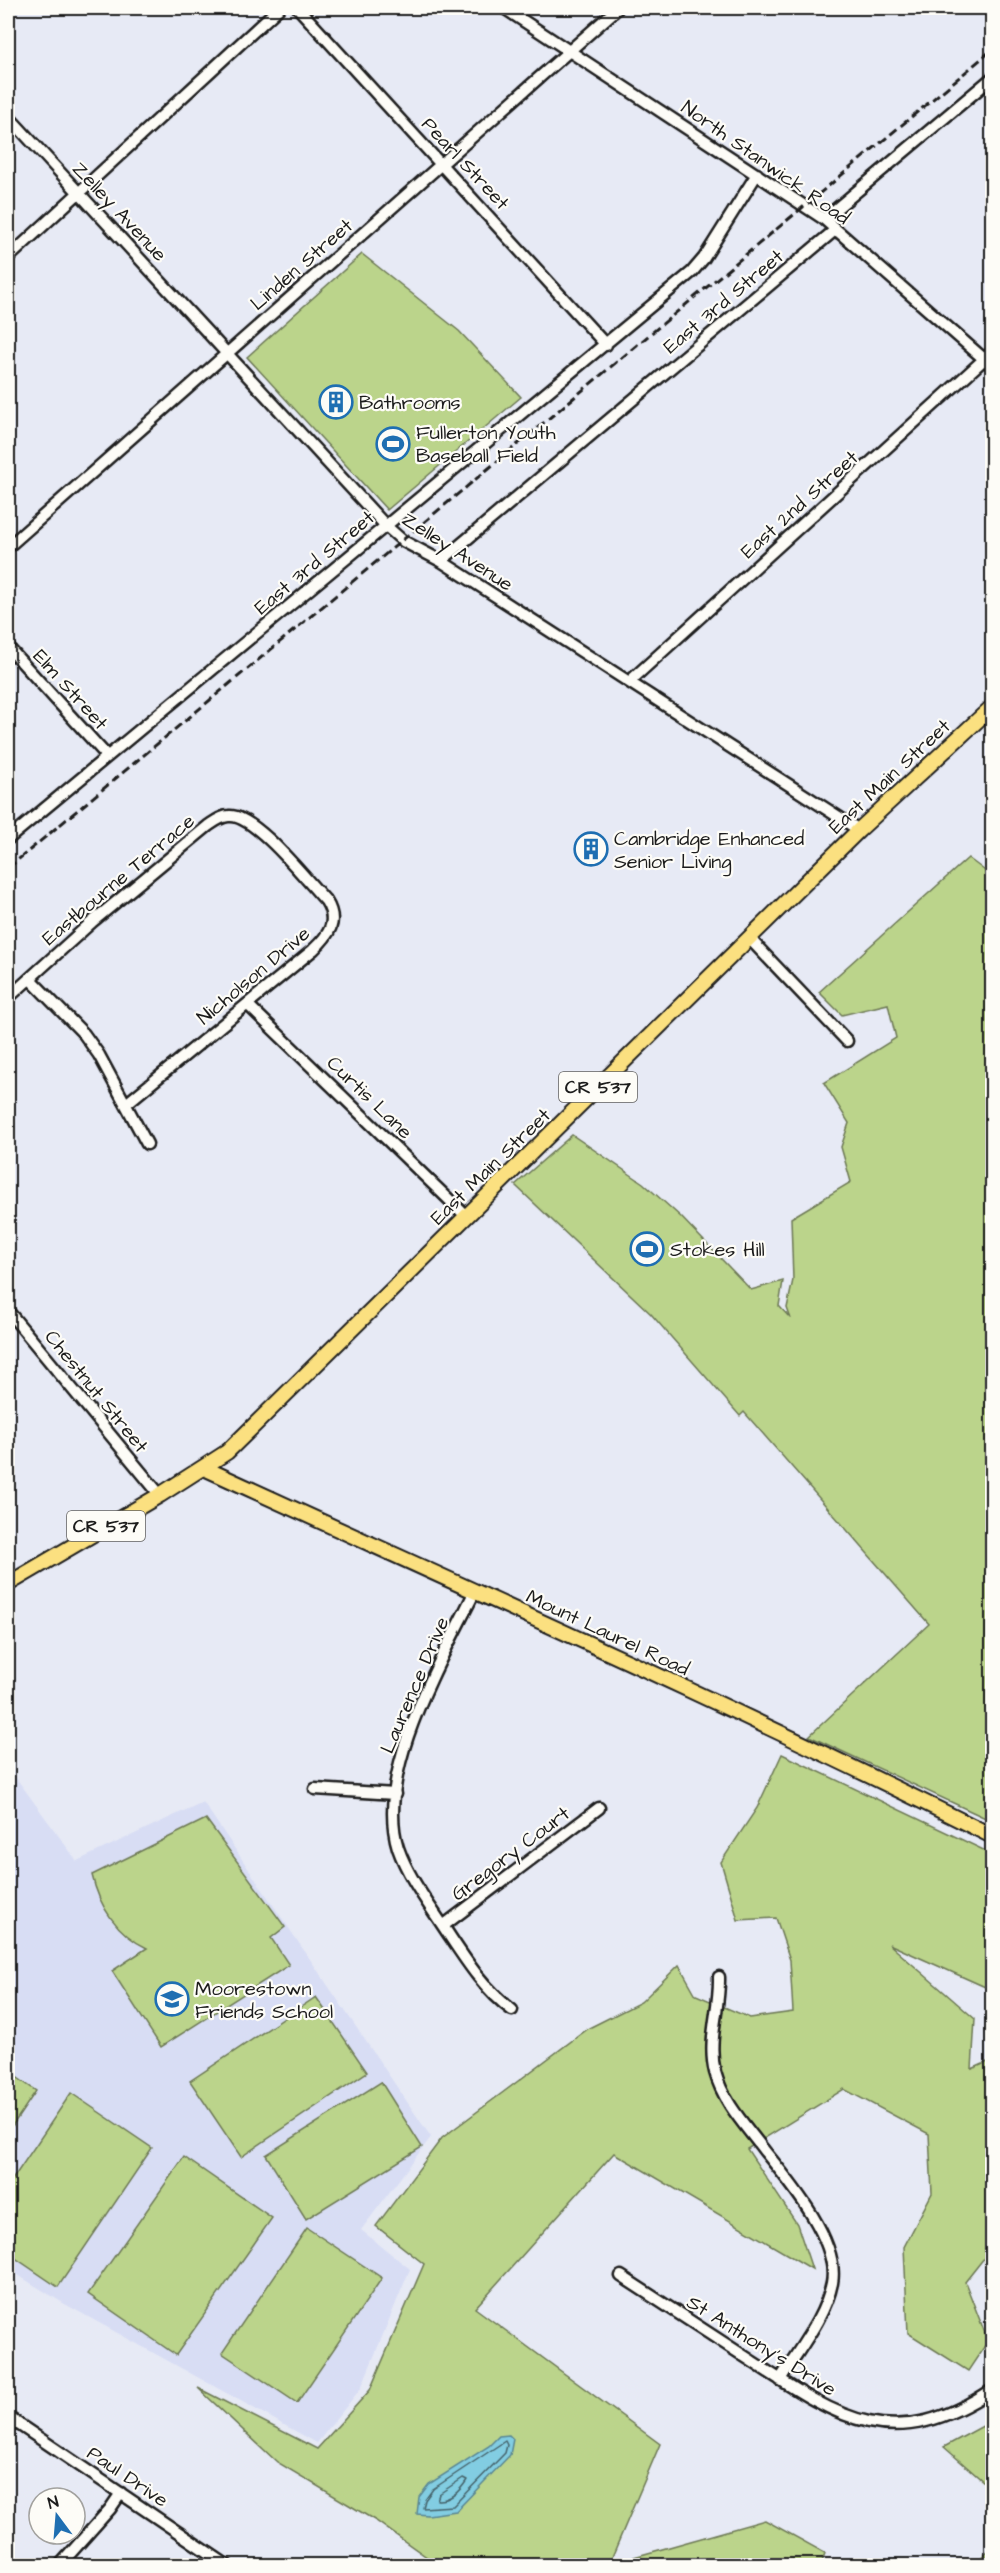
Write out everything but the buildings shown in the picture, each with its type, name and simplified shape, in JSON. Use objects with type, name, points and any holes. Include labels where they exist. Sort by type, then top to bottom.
[{"type":"main road","name":"East Main Street","points":[[8,1584],[160,1495],[227,1452],[859,830],[993,708]]},
{"type":"main road","name":"Mount Laurel Road","points":[[204,1468],[475,1591],[919,1799],[993,1836]]},
{"type":"street","points":[[8,258],[279,8]]},
{"type":"street","name":"Pearl Street","points":[[298,8],[606,345]]},
{"type":"street","name":"North Stanwick Road","points":[[504,8],[571,49],[824,219],[990,359]]},
{"type":"street","name":"Linden Street","points":[[8,547],[618,8]]},
{"type":"street","points":[[824,219],[993,78]]},
{"type":"street","name":"Zelley Avenue","points":[[8,116],[386,526],[403,541],[441,561],[859,830]]},
{"type":"street","name":"East 3rd Street","points":[[8,839],[692,272],[704,258],[757,174]]},
{"type":"street","name":"East 3rd Street","points":[[441,561],[835,230]]},
{"type":"street","name":"East 2nd Street","points":[[629,682],[990,359]]},
{"type":"street","name":"Elm Street","points":[[8,647],[107,756]]},
{"type":"street","name":"Eastbourne Terrace","points":[[8,998],[92,922],[190,841],[219,818],[229,816]]},
{"type":"street","name":"Nicholson Drive","points":[[126,1104],[321,943],[331,929],[333,915],[326,901],[258,829],[244,819],[229,816]]},
{"type":"street","points":[[749,938],[847,1041]]},
{"type":"street","points":[[30,979],[84,1034],[99,1055],[147,1144]]},
{"type":"street","name":"Curtis Lane","points":[[248,1005],[466,1216]]},
{"type":"street","name":"Chestnut Street","points":[[8,1311],[160,1495]]},
{"type":"street","name":"Laurence Drive","points":[[475,1591],[407,1739],[400,1759],[394,1816],[398,1848],[422,1895],[489,1990],[512,2010]]},
{"type":"street","points":[[315,1789],[395,1794]]},
{"type":"street","name":"Gregory Court","points":[[443,1926],[599,1808]]},
{"type":"street","points":[[718,1977],[718,2001],[712,2045],[715,2074],[741,2123],[763,2148],[809,2213],[821,2233],[832,2260],[833,2272],[828,2295],[780,2380]]},
{"type":"street","name":"St Anthony's Drive","points":[[621,2276],[811,2400],[837,2412],[874,2423],[929,2422],[946,2417],[993,2390]]},
{"type":"street","name":"Paul Drive","points":[[8,2417],[228,2565]]},
{"type":"street","points":[[59,2565],[110,2509],[121,2493]]},
{"type":"shaded area","name":"Moorestown Friends School","points":[[8,1767],[77,1861],[203,1802],[431,2137],[361,2230],[410,2269],[361,2388],[317,2443],[63,2303],[8,2269]]},
{"type":"green space","points":[[362,254],[459,331],[521,397],[387,510],[247,357]]},
{"type":"green space","points":[[968,858],[992,876],[992,1821],[809,1736],[929,1624],[744,1412],[740,1416],[651,1314],[515,1185],[572,1135],[643,1183],[681,1217],[751,1290],[783,1281],[779,1306],[791,1319],[787,1308],[793,1280],[791,1218],[851,1182],[841,1147],[849,1123],[824,1083],[896,1038],[888,1004],[842,1015],[819,992]]},
{"type":"green space","points":[[782,1754],[992,1854],[992,1990],[889,1944],[975,2019],[972,2069],[992,2060],[992,2248],[965,2282],[988,2341],[968,2371],[908,2333],[904,2247],[932,2193],[929,2134],[844,2089],[747,2149],[797,2224],[812,2269],[614,2153],[475,2308],[660,2444],[609,2564],[765,2520],[825,2553],[821,2565],[438,2565],[376,2521],[277,2462],[198,2388],[317,2449],[370,2390],[424,2264],[376,2226],[442,2138],[589,2028],[641,2002],[679,1965],[696,1995],[750,2018],[793,2012],[790,1960],[776,1918],[738,1920],[721,1862],[757,1808]]},
{"type":"green space","points":[[206,1819],[285,1927],[271,1938],[289,1965],[161,2047],[112,1971],[147,1948],[127,1935],[111,1918],[99,1898],[92,1875]]},
{"type":"green space","points":[[316,1997],[367,2072],[241,2157],[190,2081]]},
{"type":"green space","points":[[8,2071],[36,2091],[8,2132]]},
{"type":"green space","points":[[381,2082],[422,2147],[306,2219],[266,2155]]},
{"type":"green space","points":[[71,2093],[152,2148],[58,2287],[8,2253],[8,2186]]},
{"type":"green space","points":[[184,2157],[272,2218],[176,2355],[88,2294]]},
{"type":"green space","points":[[307,2228],[382,2278],[297,2403],[222,2353]]},
{"type":"green space","points":[[992,2421],[992,2489],[944,2447]]},
{"type":"green space","points":[[992,2546],[991,2565],[976,2565]]},
{"type":"water","points":[[509,2435],[513,2439],[510,2455],[456,2511],[428,2515],[417,2514],[419,2497],[429,2484],[489,2446],[499,2436]]},
{"type":"railway","points":[[8,868],[992,50]]},
{"type":"place","name":"Bathrooms","points":[[336,402]]},
{"type":"place","name":"Fullerton Youth Baseball Field","points":[[393,444]]},
{"type":"place","name":"Cambridge Enhanced Senior Living","points":[[591,849]]},
{"type":"place","name":"Stokes Hill","points":[[647,1249]]},
{"type":"place","name":"Moorestown Friends School","points":[[172,1999]]}]
